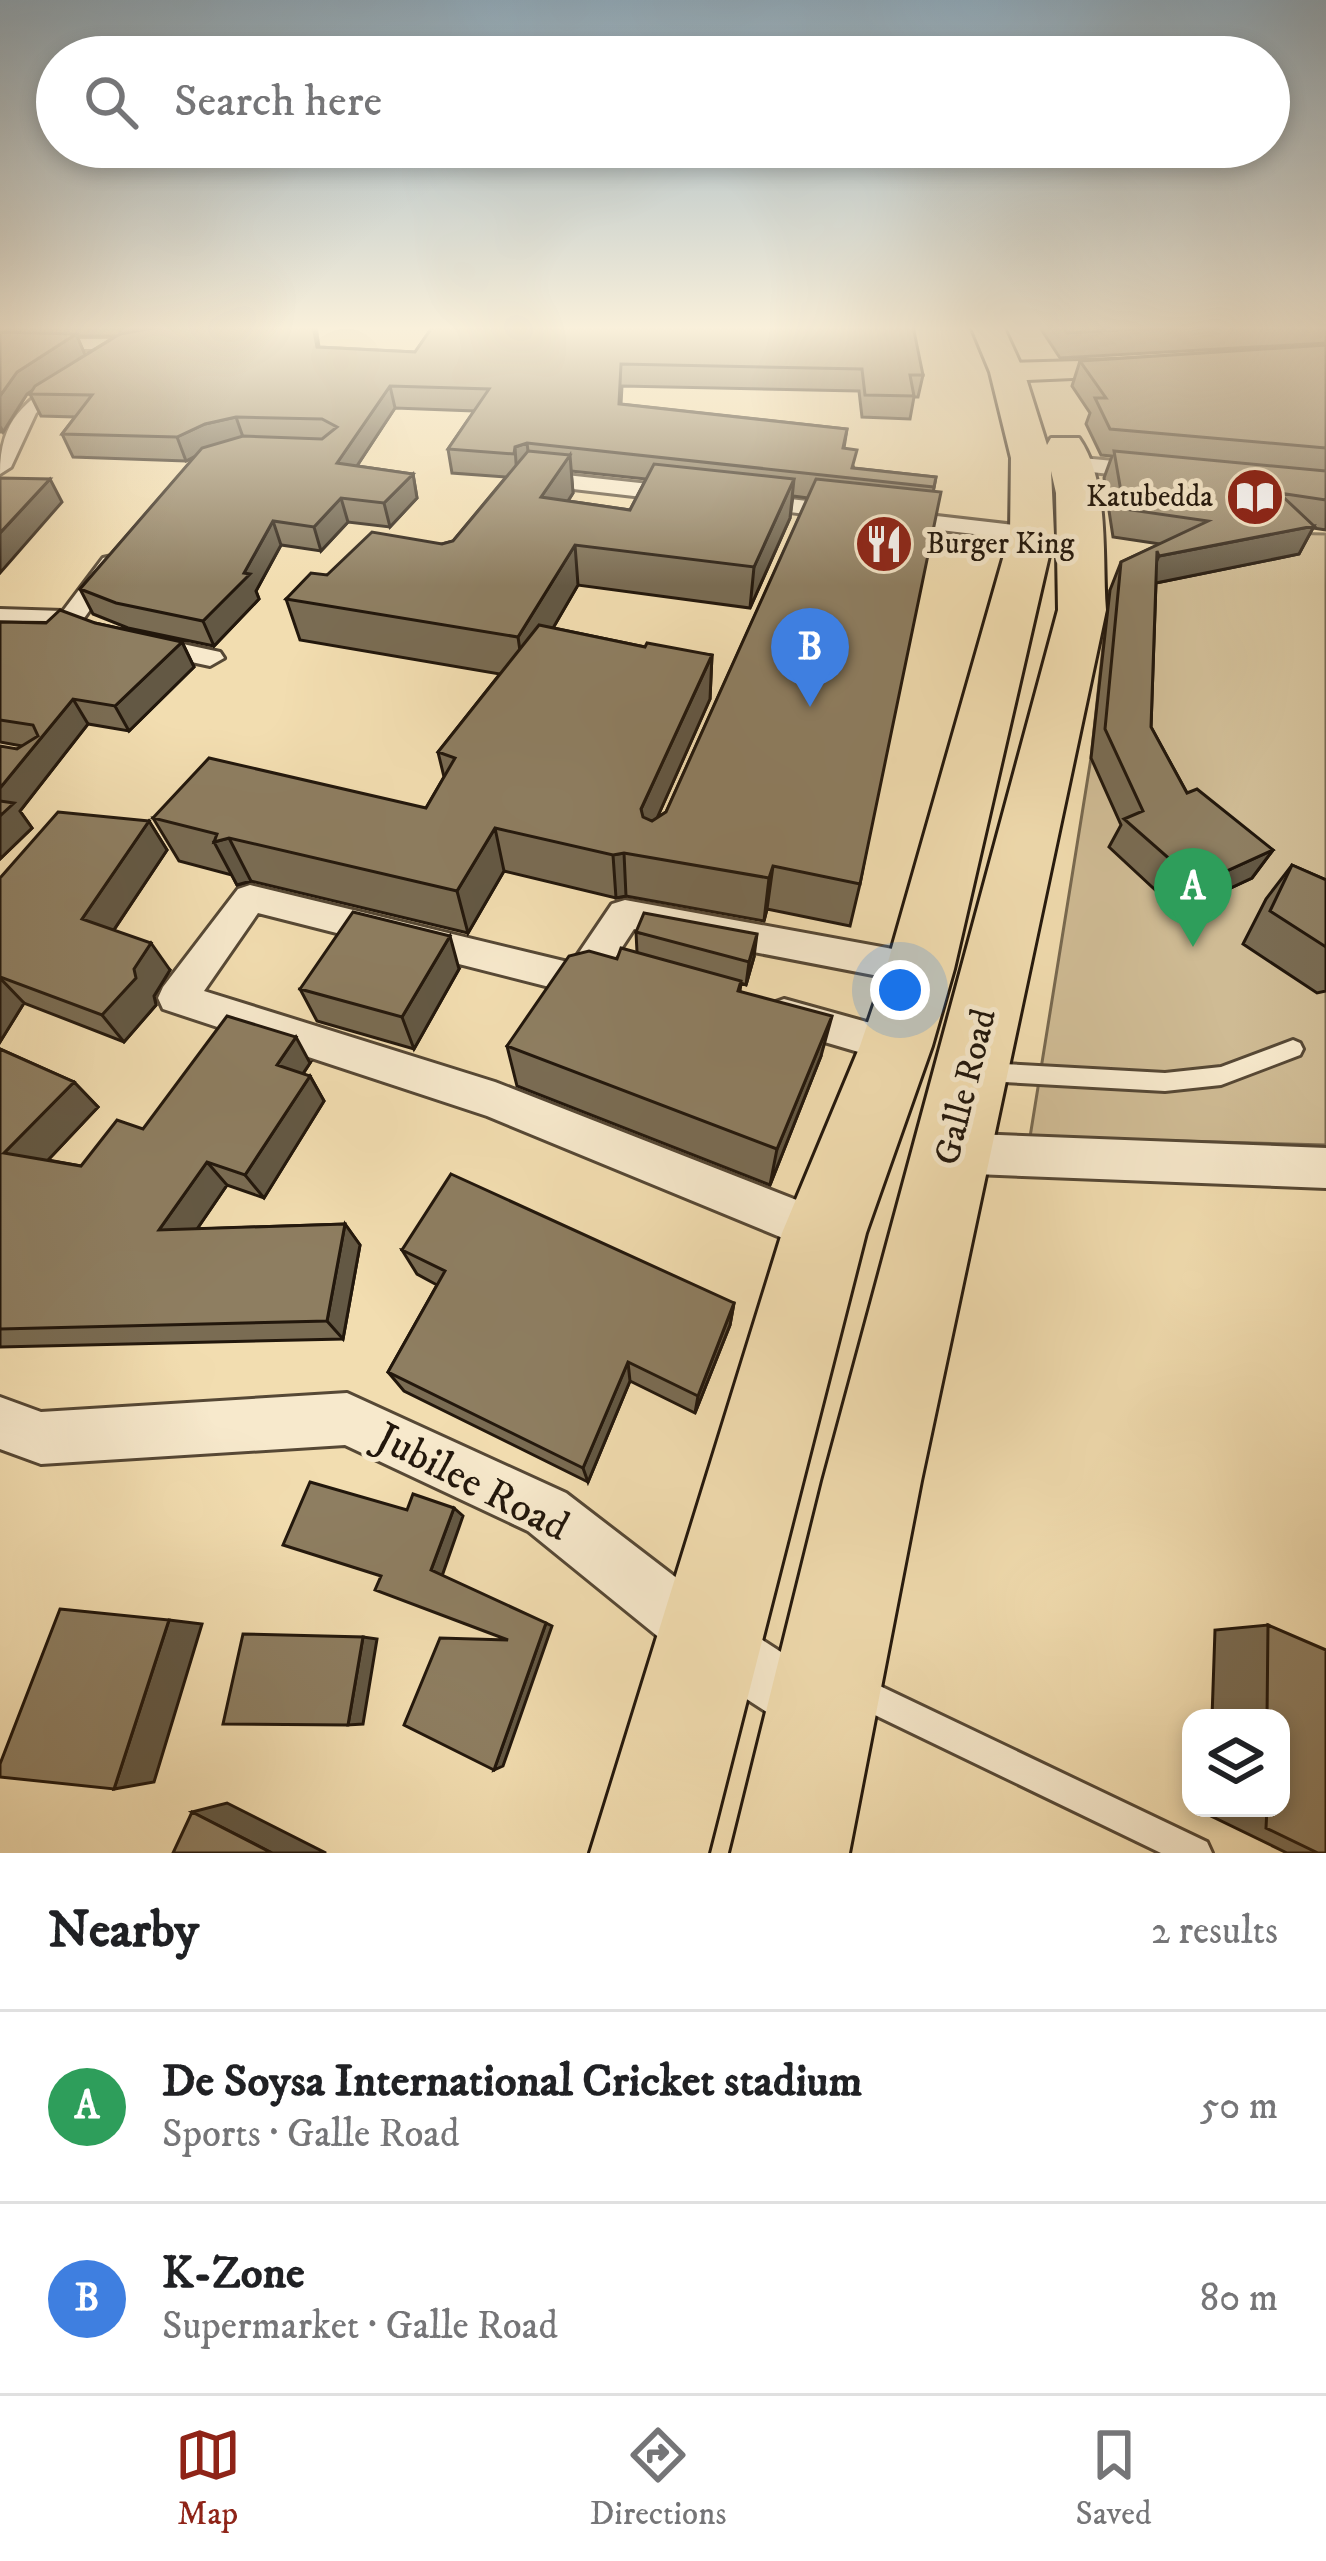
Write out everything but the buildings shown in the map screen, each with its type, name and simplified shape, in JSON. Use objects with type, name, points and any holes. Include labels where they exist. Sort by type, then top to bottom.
[{"type":"highway","points":[[649,1853],[824,1233],[909,1005],[1032,534],[1031,458],[1023,412]]},
{"type":"highway","name":"Galle Road","points":[[790,1853],[950,1153],[1082,610],[1071,464],[1045,412]]},
{"type":"highway","points":[[909,1005],[975,1049]]},
{"type":"street","points":[[0,467],[7,436],[26,412]]},
{"type":"street","points":[[1071,464],[1187,475]]},
{"type":"street","points":[[522,486],[801,518],[1032,534]]},
{"type":"street","points":[[94,629],[125,547]]},
{"type":"street","points":[[0,617],[94,629],[210,658]]},
{"type":"street","points":[[626,971],[603,965],[581,980],[250,898],[177,998],[495,1100],[824,1233]]},
{"type":"street","points":[[581,980],[625,914],[909,1005]]},
{"type":"street","points":[[738,1003],[909,1005]]},
{"type":"street","points":[[950,1153],[1326,1168]]},
{"type":"street","name":"Jubilee Road","points":[[0,1423],[40,1438],[347,1419],[547,1512],[709,1640],[825,1695]]},
{"type":"lane","points":[[975,1049],[1165,1082],[1221,1076],[1293,1049]]},
{"type":"lane","points":[[825,1695],[1147,1841],[1196,1853]]},
{"type":"shaded area","points":[[1277,533],[1326,534],[1326,1145],[1030,1137],[1091,758],[1109,591],[1181,556]]},
{"type":"place","name":"Katubedda","points":[[1255,497]]},
{"type":"place","name":"Burger King","points":[[884,544]]},
{"type":"place","name":"K-Zone","points":[[810,707]]},
{"type":"place","name":"De Soysa International Cricket stadium","points":[[1193,947]]}]
